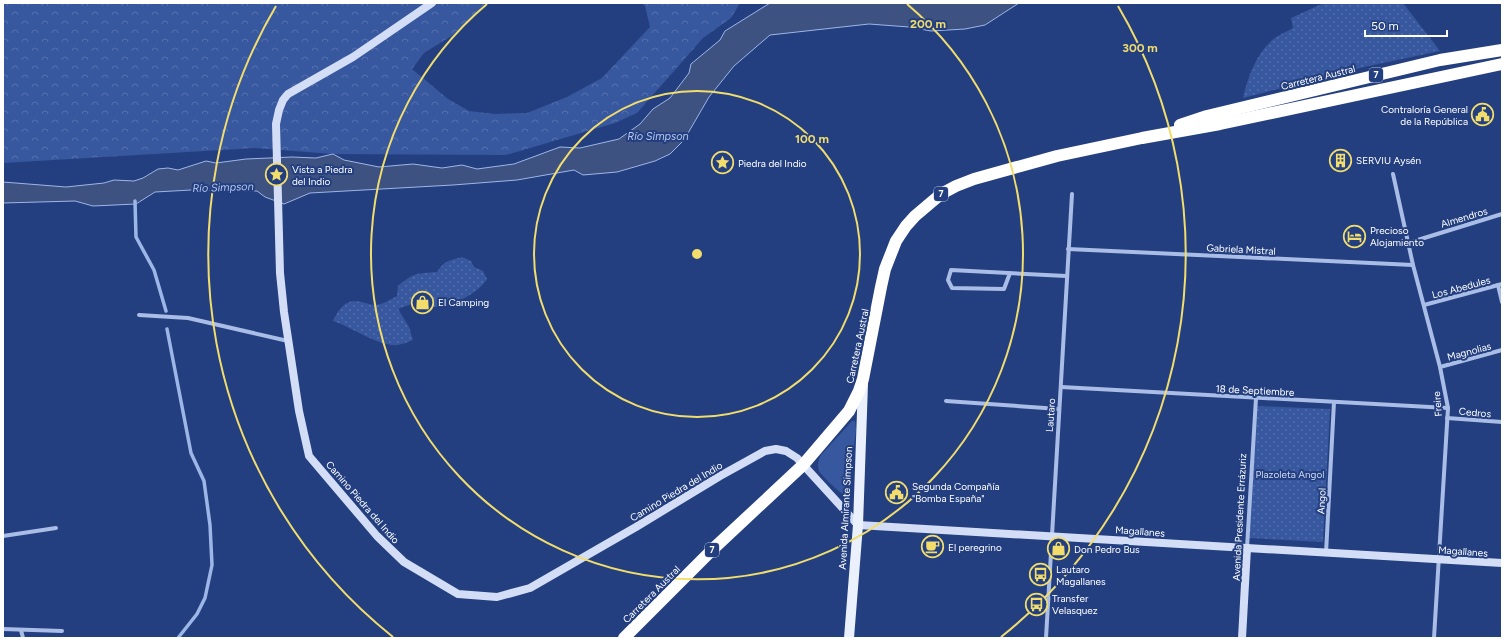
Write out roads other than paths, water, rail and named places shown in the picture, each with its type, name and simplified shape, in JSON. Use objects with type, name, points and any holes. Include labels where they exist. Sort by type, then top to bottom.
[{"type":"highway","name":"Carretera Austral","points":[[1142,138],[1207,116],[1440,60],[1502,50]]},
{"type":"highway","name":"Carretera Austral","points":[[624,638],[713,549],[803,465],[849,411],[857,396],[863,379],[881,287],[890,254],[896,241],[906,226],[928,204],[946,191],[974,179],[1058,156],[1142,138],[1220,124],[1502,64]]},
{"type":"main road","name":"Avenida Almirante Simpson","points":[[849,638],[858,525],[863,379]]},
{"type":"street","name":"Camino Piedra del Indio","points":[[432,3],[353,57],[288,94],[283,100],[279,110],[276,124],[280,273],[284,312],[299,411],[309,456],[377,536],[404,562],[458,594],[497,597],[530,588],[765,451],[776,449],[786,451],[803,465]]},
{"type":"street","name":"Freire","points":[[1393,174],[1413,265],[1440,367],[1448,408],[1434,638]]},
{"type":"street","name":"Lautaro","points":[[1046,638],[1072,194]]},
{"type":"street","name":"Almendros","points":[[1408,243],[1502,214]]},
{"type":"street","name":"Gabriela Mistral","points":[[1068,248],[1413,265]]},
{"type":"street","points":[[1010,273],[1004,289],[952,288],[948,280],[951,270],[1010,273],[1066,276]]},
{"type":"street","points":[[1500,285],[1502,302]]},
{"type":"street","name":"Los Abedules","points":[[1424,305],[1500,285]]},
{"type":"street","points":[[139,315],[188,318],[289,341]]},
{"type":"street","name":"Magnolias","points":[[1440,367],[1502,350]]},
{"type":"street","name":"18 de Septiembre","points":[[1061,387],[1448,408]]},
{"type":"street","name":"Avenida Presidente Errázuriz","points":[[1242,638],[1256,398]]},
{"type":"street","points":[[946,401],[1059,409]]},
{"type":"street","name":"Angol","points":[[1326,552],[1334,402]]},
{"type":"street","name":"Cedros","points":[[1447,418],[1502,422]]},
{"type":"street","points":[[803,465],[858,525]]},
{"type":"street","name":"Magallanes","points":[[858,525],[1326,552],[1502,564]]},
{"type":"street","points":[[3,536],[56,528]]},
{"type":"street","points":[[3,629],[62,631]]},
{"type":"street","points":[[21,630],[23,638]]},
{"type":"water","name":"Río Simpson","points":[[770,3],[1019,3],[985,25],[965,29],[931,31],[909,27],[869,24],[770,35],[734,66],[709,97],[684,140],[670,154],[655,161],[617,172],[583,175],[574,170],[517,180],[310,193],[284,204],[265,197],[257,191],[191,190],[155,192],[136,204],[93,206],[75,201],[3,203],[3,182],[66,187],[104,183],[114,180],[134,181],[143,178],[158,169],[168,168],[178,170],[206,161],[216,163],[246,159],[292,157],[316,158],[333,154],[344,160],[379,167],[413,164],[442,168],[462,165],[477,169],[514,164],[560,147],[580,148],[619,139],[640,124],[653,109],[670,98],[689,73],[691,64],[720,40],[725,31]]},
{"type":"waterway","points":[[135,201],[136,237],[154,270],[166,311]]},
{"type":"waterway","points":[[167,329],[191,453],[204,481],[210,525],[212,565],[205,598],[197,614],[178,638]]},
{"type":"place","name":"Contraloría General de la República","points":[[1483,115]]},
{"type":"place","name":"SERVIU Aysén","points":[[1340,160]]},
{"type":"place","name":"Piedra del Indio","points":[[723,163]]},
{"type":"place","name":"Vista a Piedra del Indio","points":[[276,175]]},
{"type":"place","name":"Precioso Alojamiento","points":[[1354,236]]},
{"type":"place","name":"El Camping","points":[[423,302]]},
{"type":"place","name":"Segunda Compañía \"Bomba España\"","points":[[896,492]]},
{"type":"place","name":"El peregrino","points":[[933,547]]},
{"type":"place","name":"Don Pedro Bus","points":[[1059,549]]},
{"type":"place","name":"Lautaro Magallanes","points":[[1040,575]]},
{"type":"place","name":"Transfer Velasquez","points":[[1036,604]]},
{"type":"park label","name":"Plazoleta Angol","points":[[1290,474]]}]
